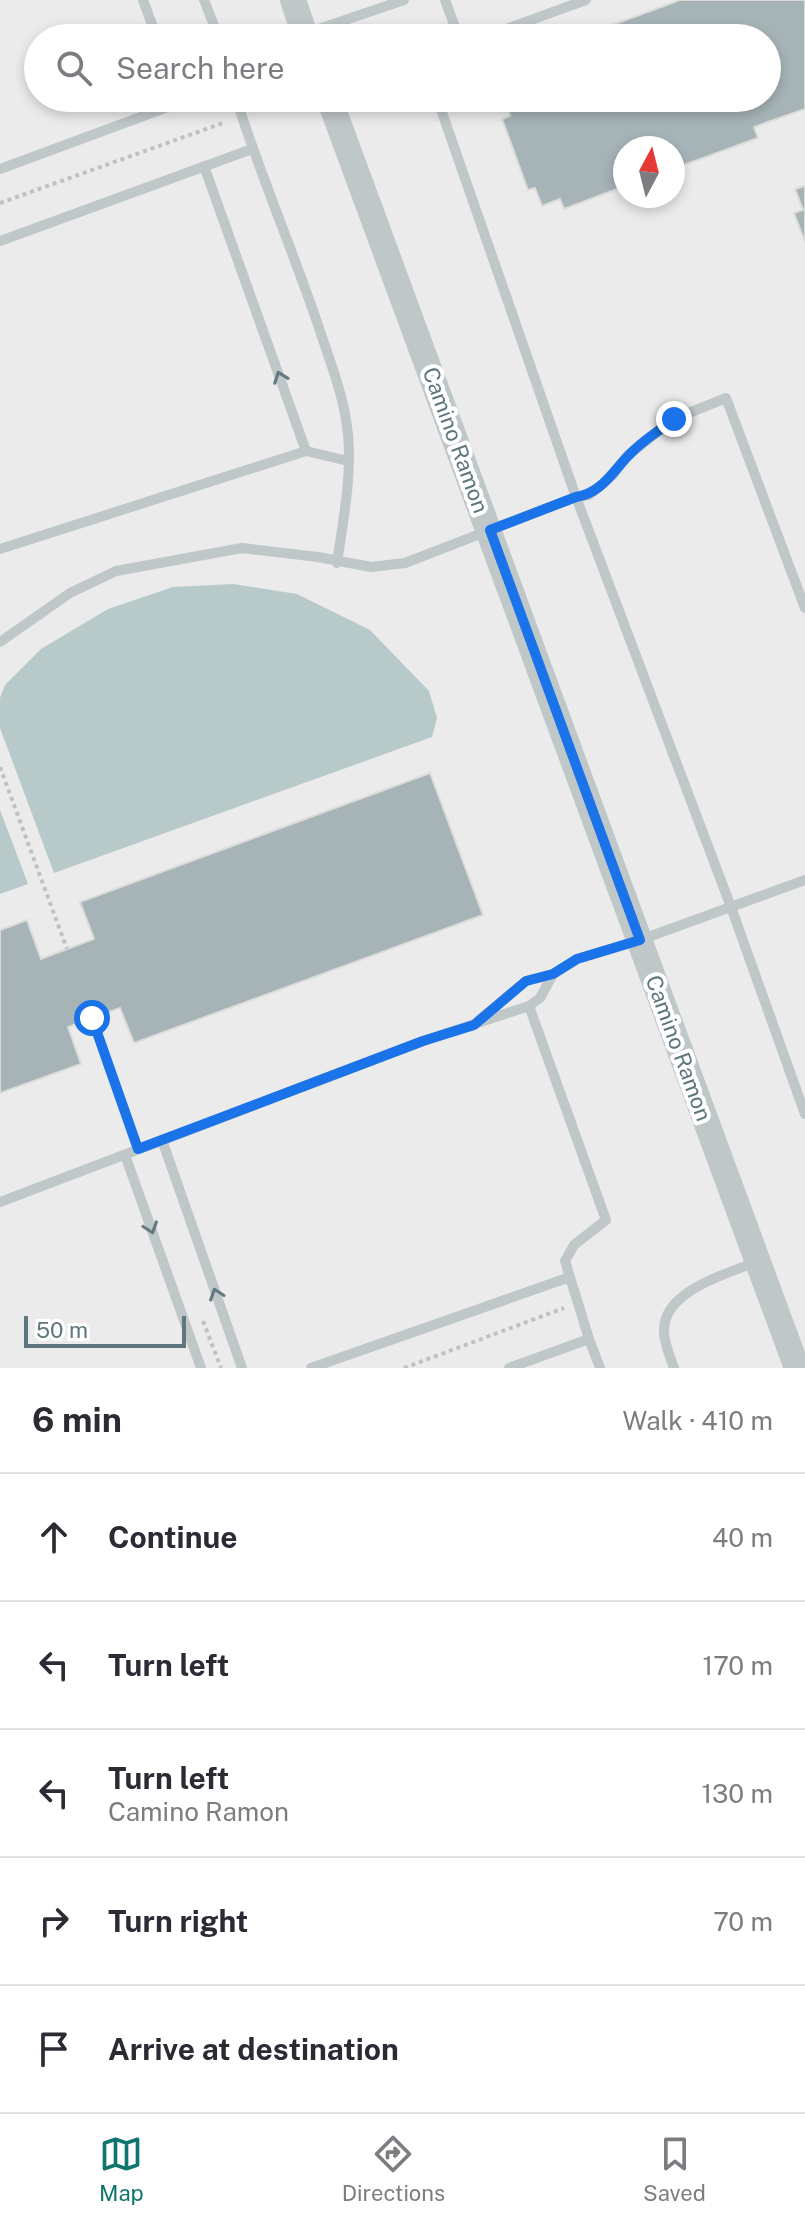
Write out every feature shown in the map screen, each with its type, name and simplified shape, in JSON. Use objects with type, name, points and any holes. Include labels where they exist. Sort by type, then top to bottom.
[{"type":"street","points":[[293,0],[302,24]]},
{"type":"street","name":"Camino Ramon","points":[[334,112],[758,1262],[797,1356]]},
{"type":"lane","points":[[143,0],[152,24]]},
{"type":"lane","points":[[204,0],[213,24]]},
{"type":"lane","points":[[339,24],[404,0]]},
{"type":"lane","points":[[445,0],[454,24]]},
{"type":"lane","points":[[520,24],[586,0]]},
{"type":"lane","points":[[0,169],[148,112]]},
{"type":"lane","points":[[240,112],[341,395],[349,436],[337,563]]},
{"type":"lane","points":[[442,112],[576,497],[731,907],[805,1114]]},
{"type":"lane","points":[[0,241],[252,149]]},
{"type":"lane","points":[[204,166],[306,451]]},
{"type":"lane","points":[[0,642],[70,593],[116,571],[242,548],[371,567],[405,563],[576,497],[589,495],[613,475],[627,456],[674,419],[726,398],[805,608]]},
{"type":"lane","points":[[0,549],[306,451],[348,461]]},
{"type":"lane","points":[[474,1025],[526,981],[553,974],[577,959],[640,940],[805,880]]},
{"type":"lane","points":[[0,1202],[423,1041],[529,1006],[540,998],[553,974]]},
{"type":"lane","points":[[529,1006],[606,1220],[574,1245],[565,1261],[600,1368]]},
{"type":"lane","points":[[162,1140],[242,1368]]},
{"type":"lane","points":[[125,1155],[201,1368]]},
{"type":"lane","points":[[674,1368],[664,1329],[672,1308],[686,1292],[758,1262]]},
{"type":"lane","points":[[311,1368],[570,1277]]},
{"type":"lane","points":[[509,1368],[589,1339]]},
{"type":"path","points":[[0,203],[223,123]]},
{"type":"path","points":[[0,767],[67,949]]},
{"type":"path","points":[[92,1018],[138,1149]]},
{"type":"path","points":[[404,1368],[578,1303]]},
{"type":"shaded area","points":[[0,0],[805,0],[805,1368],[0,1368]]},
{"type":"shaded area","points":[[233,584],[297,594],[370,630],[429,691],[437,718],[432,737],[54,873],[0,728],[0,698],[5,685],[41,649],[108,609],[173,587]]},
{"type":"shaded area","points":[[0,810],[28,884],[0,894]]},
{"type":"building","points":[[680,0],[805,0],[805,109],[754,127],[758,138],[685,165],[685,136],[613,136],[613,191],[564,209],[560,199],[542,206],[535,188],[528,190],[502,119],[510,116],[509,112],[781,112],[781,24],[615,24]]},
{"type":"building","points":[[805,186],[805,242],[794,213],[803,210],[795,189]]},
{"type":"building","points":[[430,773],[483,915],[134,1043],[120,1008],[92,1018],[68,1027],[81,1064],[0,1093],[0,930],[27,920],[41,959],[94,939],[80,902]]},
{"type":"route","points":[[92,1018],[138,1149],[423,1041],[474,1025],[526,981],[553,974],[577,959],[640,940],[490,530],[576,497],[589,495],[613,475],[627,456],[674,419]]}]
